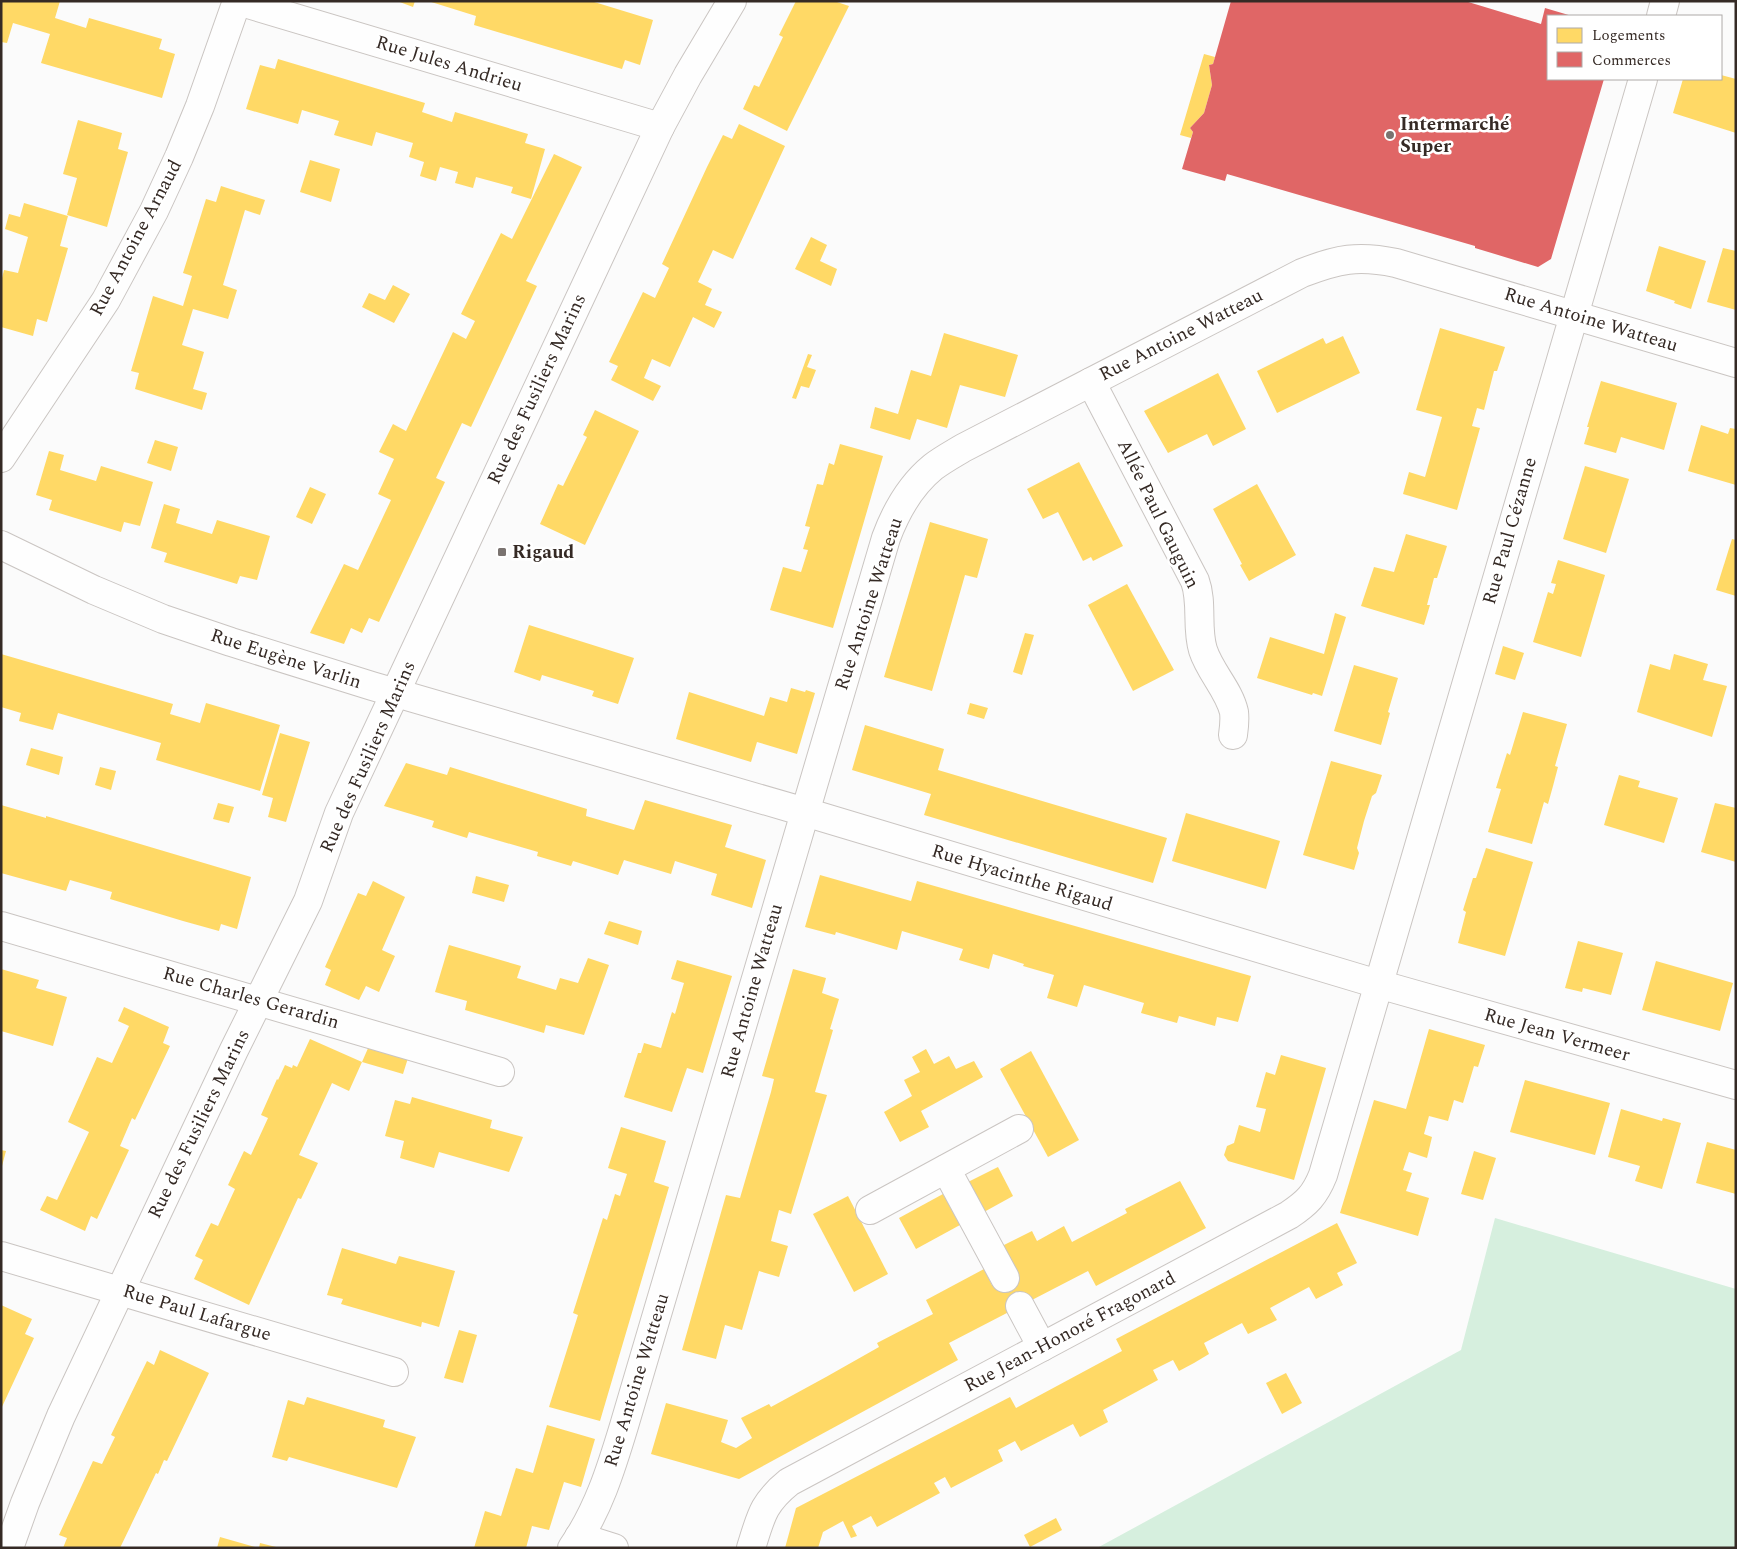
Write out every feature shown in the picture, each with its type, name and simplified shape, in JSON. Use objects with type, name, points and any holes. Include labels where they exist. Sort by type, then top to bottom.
[{"type":"street","name":"Rue Jules Andrieu","points":[[237,1],[660,127]]},
{"type":"street","name":"Rue Antoine Arnaud","points":[[1,458],[106,300],[154,211],[200,106],[237,1]]},
{"type":"street","name":"Rue des Fusiliers Marins","points":[[9,1548],[25,1503],[62,1416],[120,1290],[308,901],[339,813],[395,693],[660,127],[732,1]]},
{"type":"street","points":[[1661,15],[1665,1]]},
{"type":"street","name":"Rue Paul Cézanne","points":[[1349,1083],[1643,80]]},
{"type":"street","name":"Rue Antoine Watteau","points":[[576,1543],[604,1489],[624,1426],[886,538],[900,507],[921,479],[934,467],[963,448],[1302,273],[1326,263],[1348,259],[1372,259],[1396,263],[1736,363]]},
{"type":"street","name":"Allée Paul Gauguin","points":[[1091,382],[1195,581],[1203,650],[1209,666],[1232,707],[1234,719],[1232,735]]},
{"type":"street","name":"Rue Eugène Varlin","points":[[1,545],[94,590],[163,619],[395,693],[666,771]]},
{"type":"street","name":"Rue Hyacinthe Rigaud","points":[[666,771],[1378,984]]},
{"type":"street","name":"Rue Charles Gerardin","points":[[1,926],[500,1072]]},
{"type":"street","name":"Rue Jean Vermeer","points":[[1378,984],[1736,1085]]},
{"type":"street","name":"Rue Jean-Honoré Fragonard","points":[[751,1548],[763,1512],[771,1498],[789,1482],[1289,1215],[1304,1204],[1316,1192],[1323,1175],[1349,1083]]},
{"type":"street","points":[[870,1210],[1018,1129]]},
{"type":"street","points":[[946,1169],[1004,1278]]},
{"type":"street","name":"Rue Paul Lafargue","points":[[1,1256],[394,1372]]},
{"type":"street","points":[[1020,1306],[1042,1347]]},
{"type":"street","points":[[576,1543],[614,1548]]},
{"type":"green space","points":[[1495,1218],[1736,1289],[1736,1548],[1097,1548],[1461,1350]]},
{"type":"building: Logements","points":[[1,1],[60,1],[55,18],[86,28],[89,18],[162,39],[159,49],[175,54],[162,98],[41,63],[50,34],[13,23],[7,43],[1,42]]},
{"type":"building: Logements","points":[[397,1],[415,1],[413,7]]},
{"type":"building: Logements","points":[[428,1],[591,1],[653,20],[640,65],[625,60],[622,69],[474,25],[476,16]]},
{"type":"building: Logements","points":[[796,1],[834,1],[849,6],[787,131],[743,109],[754,85],[759,87],[783,37],[779,35]]},
{"type":"building: Logements","points":[[1204,54],[1215,57],[1213,64],[1209,65],[1212,85],[1204,113],[1190,128],[1193,132],[1191,138],[1180,135]]},
{"type":"building: Logements","points":[[278,59],[425,103],[422,112],[452,122],[455,112],[528,134],[525,143],[545,149],[531,199],[511,193],[513,187],[476,177],[473,188],[455,183],[458,172],[440,167],[436,181],[420,176],[424,162],[409,157],[413,143],[376,132],[372,146],[334,135],[339,121],[302,110],[298,124],[246,109],[260,65],[275,69]]},
{"type":"building: Logements","points":[[1722,75],[1736,79],[1736,133],[1673,113],[1683,80],[1722,80]]},
{"type":"building: Logements","points":[[78,120],[122,133],[118,149],[128,152],[107,227],[67,215],[77,178],[63,174]]},
{"type":"building: Logements","points":[[739,124],[785,146],[733,259],[713,250],[698,282],[712,289],[705,305],[722,312],[714,328],[693,317],[670,367],[652,359],[644,378],[661,386],[653,401],[611,380],[618,366],[609,362],[643,292],[655,298],[669,268],[662,264],[707,167],[723,135],[732,139]]},
{"type":"building: Logements","points":[[554,154],[582,167],[526,281],[537,286],[471,427],[462,423],[436,478],[445,482],[379,622],[369,618],[362,633],[351,628],[344,644],[310,633],[344,564],[358,570],[391,500],[378,494],[394,459],[379,452],[393,424],[406,431],[453,332],[466,339],[475,321],[461,314],[501,233],[512,239]]},
{"type":"building: Logements","points":[[310,160],[340,169],[331,202],[300,192]]},
{"type":"building: Logements","points":[[221,186],[265,200],[260,215],[245,210],[223,285],[237,290],[228,319],[193,309],[182,345],[204,352],[193,389],[207,393],[202,410],[135,389],[139,373],[131,371],[153,296],[183,306],[192,276],[183,273],[206,199],[216,202]]},
{"type":"building: Logements","points":[[24,203],[68,216],[60,246],[68,248],[47,322],[37,319],[33,336],[1,327],[1,282],[4,270],[18,273],[28,237],[5,229],[9,214],[20,217]]},
{"type":"building: Logements","points":[[811,237],[827,245],[820,261],[837,269],[831,286],[795,269]]},
{"type":"building: Logements","points":[[1659,246],[1706,261],[1691,309],[1646,291]]},
{"type":"building: Logements","points":[[1723,248],[1736,251],[1736,310],[1707,302]]},
{"type":"building: Logements","points":[[393,285],[410,294],[394,323],[362,307],[369,293],[385,300]]},
{"type":"building: Logements","points":[[1440,328],[1505,347],[1497,371],[1494,371],[1484,410],[1477,408],[1472,426],[1480,428],[1457,510],[1403,494],[1409,472],[1425,477],[1442,417],[1416,410]]},
{"type":"building: Logements","points":[[944,333],[1018,355],[1005,397],[960,385],[947,428],[917,419],[910,440],[870,428],[875,407],[898,414],[911,370],[931,376]]},
{"type":"building: Logements","points":[[1343,336],[1360,373],[1277,413],[1257,371],[1323,338],[1326,344]]},
{"type":"building: Logements","points":[[808,354],[812,355],[807,367],[816,370],[809,388],[801,386],[796,399],[792,398]]},
{"type":"building: Logements","points":[[1218,373],[1246,429],[1213,446],[1207,434],[1168,453],[1144,411]]},
{"type":"building: Logements","points":[[1601,381],[1677,403],[1664,450],[1621,437],[1616,453],[1584,444],[1589,427],[1587,427]]},
{"type":"building: Logements","points":[[595,410],[639,431],[585,545],[540,524],[558,484],[563,486],[587,437],[583,435]]},
{"type":"building: Logements","points":[[1701,425],[1728,434],[1730,428],[1736,429],[1736,485],[1688,471]]},
{"type":"building: Logements","points":[[155,440],[178,447],[171,471],[147,463]]},
{"type":"building: Logements","points":[[840,444],[883,456],[833,628],[770,610],[783,567],[801,572],[808,550],[803,549],[810,527],[805,526],[817,484],[823,485],[829,463],[834,465]]},
{"type":"building: Logements","points":[[49,451],[64,455],[60,470],[96,481],[101,466],[153,482],[140,526],[124,522],[121,532],[49,510],[52,500],[36,495]]},
{"type":"building: Logements","points":[[1079,462],[1123,546],[1093,561],[1091,557],[1083,561],[1058,512],[1043,519],[1027,489]]},
{"type":"building: Logements","points":[[1585,466],[1629,479],[1606,553],[1563,539]]},
{"type":"building: Logements","points":[[1257,484],[1296,555],[1249,581],[1213,509]]},
{"type":"building: Logements","points":[[310,487],[326,494],[312,524],[296,517]]},
{"type":"building: Logements","points":[[164,504],[180,509],[176,523],[212,534],[217,520],[270,536],[257,580],[240,576],[237,584],[164,562],[167,553],[151,548]]},
{"type":"building: Logements","points":[[930,522],[988,539],[977,578],[965,575],[932,691],[884,677]]},
{"type":"building: Logements","points":[[1406,534],[1447,546],[1437,578],[1434,578],[1427,605],[1430,605],[1424,625],[1361,606],[1374,567],[1394,572]]},
{"type":"building: Logements","points":[[1732,539],[1736,540],[1736,596],[1716,590]]},
{"type":"building: Logements","points":[[1558,560],[1605,575],[1581,657],[1533,642],[1548,592],[1553,594],[1556,584],[1551,583]]},
{"type":"building: Logements","points":[[1127,584],[1174,670],[1133,691],[1088,605]]},
{"type":"building: Logements","points":[[1335,613],[1346,617],[1322,696],[1313,693],[1312,695],[1257,678],[1270,637],[1324,654]]},
{"type":"building: Logements","points":[[529,625],[634,658],[618,704],[592,696],[594,691],[542,675],[540,681],[514,672]]},
{"type":"building: Logements","points":[[1025,633],[1034,635],[1022,675],[1013,672]]},
{"type":"building: Logements","points":[[1503,646],[1524,653],[1515,680],[1495,674]]},
{"type":"building: Logements","points":[[1,654],[173,704],[170,714],[200,723],[206,703],[280,725],[260,791],[156,760],[161,743],[58,713],[53,730],[19,721],[21,713],[1,707]]},
{"type":"building: Logements","points":[[1674,654],[1708,664],[1703,680],[1727,686],[1712,737],[1637,712],[1650,664],[1670,670]]},
{"type":"building: Logements","points":[[1354,665],[1398,678],[1381,745],[1334,731]]},
{"type":"building: Logements","points":[[791,688],[815,693],[797,754],[757,742],[751,762],[676,739],[689,692],[764,716],[770,697],[787,702]]},
{"type":"building: Logements","points":[[970,703],[988,708],[984,719],[967,714]]},
{"type":"building: Logements","points":[[1523,712],[1567,724],[1555,766],[1558,767],[1548,804],[1544,802],[1532,844],[1488,832],[1501,789],[1496,788],[1507,753],[1510,755]]},
{"type":"building: Logements","points":[[865,725],[944,749],[938,770],[1167,838],[1153,883],[924,815],[931,794],[852,770]]},
{"type":"building: Logements","points":[[280,733],[310,742],[286,822],[268,817],[273,798],[262,795]]},
{"type":"building: Logements","points":[[31,748],[63,757],[59,775],[26,765]]},
{"type":"building: Logements","points":[[1331,761],[1382,775],[1376,793],[1372,796],[1364,821],[1354,870],[1303,855]]},
{"type":"building: Logements","points":[[406,763],[447,775],[450,767],[587,809],[586,816],[634,830],[645,800],[732,825],[725,847],[766,860],[752,908],[711,895],[717,874],[675,861],[671,874],[624,860],[618,875],[573,861],[571,866],[537,856],[538,852],[469,832],[467,838],[432,827],[434,821],[384,806]]},
{"type":"building: Logements","points":[[100,767],[116,771],[111,790],[95,785]]},
{"type":"building: Logements","points":[[1619,775],[1640,781],[1638,787],[1678,798],[1664,843],[1604,825]]},
{"type":"building: Logements","points":[[218,803],[234,807],[229,823],[213,819]]},
{"type":"building: Logements","points":[[1715,803],[1736,808],[1736,862],[1701,852]]},
{"type":"building: Logements","points":[[1,805],[46,818],[46,816],[251,877],[237,929],[221,924],[219,931],[183,921],[110,899],[112,892],[70,880],[66,891],[1,873]]},
{"type":"building: Logements","points":[[1186,813],[1280,841],[1266,889],[1172,861]]},
{"type":"building: Logements","points":[[1486,848],[1533,862],[1505,956],[1458,943],[1466,912],[1463,910],[1473,878],[1476,878]]},
{"type":"building: Logements","points":[[820,875],[911,901],[917,881],[1251,976],[1238,1022],[1217,1017],[1215,1026],[1179,1016],[1177,1023],[1141,1013],[1144,1003],[1084,985],[1077,1007],[1047,998],[1054,975],[1023,966],[1024,964],[993,954],[989,969],[959,960],[963,949],[902,931],[897,950],[836,932],[835,935],[805,927]]},
{"type":"building: Logements","points":[[476,876],[509,885],[504,902],[472,893]]},
{"type":"building: Logements","points":[[373,881],[405,897],[382,950],[395,956],[379,992],[366,986],[359,1000],[325,985],[331,970],[325,967],[358,893],[366,896]]},
{"type":"building: Logements","points":[[609,921],[642,931],[638,945],[604,934]]},
{"type":"building: Logements","points":[[1578,941],[1623,953],[1611,995],[1583,988],[1582,992],[1565,988]]},
{"type":"building: Logements","points":[[449,945],[521,966],[517,978],[556,990],[560,978],[578,983],[588,958],[609,965],[584,1035],[546,1025],[544,1033],[465,1010],[467,1001],[435,992]]},
{"type":"building: Logements","points":[[677,960],[732,976],[703,1073],[687,1068],[672,1112],[624,1097],[638,1053],[641,1053],[644,1043],[661,1048],[672,1012],[675,1014],[684,983],[671,979]]},
{"type":"building: Logements","points":[[1656,961],[1733,983],[1720,1031],[1642,1010]]},
{"type":"building: Logements","points":[[1,969],[39,980],[36,988],[67,997],[53,1046],[1,1031]]},
{"type":"building: Logements","points":[[793,969],[826,978],[822,993],[839,999],[830,1029],[833,1030],[815,1092],[827,1095],[791,1214],[779,1210],[771,1241],[788,1246],[779,1277],[759,1271],[742,1330],[725,1325],[716,1359],[682,1350],[726,1195],[740,1198],[771,1092],[774,1079],[762,1076]]},
{"type":"building: Logements","points":[[124,1007],[169,1027],[163,1043],[170,1046],[135,1120],[132,1118],[120,1146],[129,1150],[97,1219],[91,1216],[85,1231],[40,1210],[47,1196],[57,1200],[89,1132],[68,1122],[97,1057],[112,1063],[129,1026],[118,1021]]},
{"type":"building: Logements","points":[[1429,1029],[1485,1045],[1478,1067],[1474,1066],[1463,1103],[1454,1100],[1448,1121],[1429,1116],[1424,1134],[1432,1137],[1427,1158],[1409,1152],[1403,1170],[1412,1173],[1406,1191],[1429,1198],[1418,1236],[1340,1213],[1374,1100],[1406,1109]]},
{"type":"building: Logements","points":[[310,1039],[362,1062],[349,1091],[332,1083],[299,1155],[318,1163],[301,1199],[298,1198],[249,1305],[194,1279],[203,1260],[195,1256],[211,1223],[218,1226],[235,1189],[228,1185],[244,1151],[251,1155],[268,1118],[261,1115],[277,1079],[285,1065],[292,1068],[293,1065],[297,1067]]},
{"type":"building: Logements","points":[[369,1046],[408,1058],[403,1074],[362,1062]]},
{"type":"building: Logements","points":[[926,1049],[934,1064],[949,1056],[956,1069],[974,1061],[983,1077],[921,1111],[929,1127],[900,1142],[884,1112],[912,1096],[904,1080],[920,1072],[912,1057]]},
{"type":"building: Logements","points":[[1031,1051],[1079,1140],[1048,1157],[1000,1069]]},
{"type":"building: Logements","points":[[1281,1055],[1326,1068],[1294,1180],[1228,1161],[1224,1155],[1227,1146],[1234,1143],[1239,1125],[1260,1132],[1266,1109],[1256,1107],[1266,1072],[1275,1075]]},
{"type":"building: Logements","points":[[1525,1080],[1610,1103],[1595,1155],[1510,1132]]},
{"type":"building: Logements","points":[[412,1097],[492,1120],[490,1128],[523,1137],[509,1172],[439,1152],[434,1168],[400,1158],[404,1141],[385,1136],[395,1100],[410,1104]]},
{"type":"building: Logements","points":[[1621,1109],[1662,1121],[1663,1118],[1681,1123],[1662,1189],[1635,1181],[1640,1166],[1608,1157]]},
{"type":"building: Logements","points":[[621,1127],[666,1141],[654,1182],[669,1187],[600,1421],[549,1407],[578,1315],[573,1313],[603,1218],[607,1220],[615,1194],[620,1196],[627,1174],[608,1168]]},
{"type":"building: Logements","points":[[1707,1142],[1736,1150],[1736,1194],[1696,1183]]},
{"type":"building: Logements","points":[[1,1150],[6,1151],[2,1166],[1,1166]]},
{"type":"building: Logements","points":[[1474,1151],[1496,1158],[1483,1200],[1461,1194]]},
{"type":"building: Logements","points":[[998,1167],[1013,1196],[984,1212],[968,1182]]},
{"type":"building: Logements","points":[[1180,1181],[1206,1228],[1096,1286],[1088,1271],[949,1343],[958,1360],[739,1479],[651,1454],[666,1403],[728,1420],[721,1442],[736,1448],[752,1438],[741,1418],[769,1404],[771,1407],[879,1347],[877,1343],[933,1314],[926,1300],[984,1269],[992,1285],[1017,1273],[1002,1246],[1032,1231],[1037,1241],[1064,1226],[1072,1242],[1127,1213],[1125,1209]]},
{"type":"building: Logements","points":[[943,1194],[960,1225],[916,1249],[899,1218]]},
{"type":"building: Logements","points":[[848,1196],[888,1274],[854,1292],[813,1214]]},
{"type":"building: Logements","points":[[1337,1223],[1357,1263],[1337,1273],[1343,1285],[1316,1299],[1309,1287],[1270,1308],[1277,1320],[1248,1334],[1242,1323],[1204,1343],[1209,1354],[1179,1371],[1173,1360],[1153,1370],[1158,1380],[1103,1410],[1108,1422],[1080,1437],[1073,1424],[1021,1451],[1015,1441],[998,1450],[1003,1461],[951,1488],[945,1477],[934,1483],[940,1493],[877,1527],[871,1516],[852,1526],[857,1536],[851,1538],[843,1521],[823,1532],[818,1548],[785,1548],[796,1508],[1010,1397],[1016,1408],[1122,1351],[1116,1339]]},
{"type":"building: Logements","points":[[342,1248],[396,1264],[399,1256],[455,1271],[439,1327],[422,1322],[421,1327],[341,1304],[343,1299],[327,1295]]},
{"type":"building: Logements","points":[[1,1305],[32,1319],[25,1334],[34,1338],[1,1409]]},
{"type":"building: Logements","points":[[459,1330],[477,1335],[463,1383],[444,1378]]},
{"type":"building: Logements","points":[[160,1350],[209,1373],[167,1461],[164,1460],[158,1474],[156,1473],[120,1548],[63,1548],[67,1538],[59,1535],[93,1461],[102,1464],[115,1437],[111,1435],[147,1361],[154,1365]]},
{"type":"building: Logements","points":[[1286,1373],[1302,1403],[1282,1414],[1266,1383]]},
{"type":"building: Logements","points":[[307,1397],[385,1420],[383,1427],[416,1437],[397,1488],[289,1457],[287,1461],[272,1457],[288,1400],[304,1405]]},
{"type":"building: Logements","points":[[547,1425],[595,1439],[581,1487],[564,1482],[549,1530],[532,1526],[526,1548],[474,1548],[485,1511],[501,1516],[516,1468],[533,1473]]},
{"type":"building: Logements","points":[[1056,1518],[1062,1530],[1030,1547],[1024,1535]]},
{"type":"building: Logements","points":[[220,1537],[255,1547],[255,1548],[217,1548]]},
{"type":"building: Logements","points":[[260,1543],[276,1547],[276,1548],[259,1548]]},
{"type":"building: Commerces","name":"Intermarché Super","points":[[1231,1],[1465,1],[1541,24],[1545,8],[1569,15],[1547,15],[1547,80],[1604,80],[1551,259],[1538,267],[1475,248],[1475,246],[1227,174],[1225,181],[1182,169],[1193,132],[1190,128],[1204,113],[1212,85],[1209,65],[1213,64]]},
{"type":"place","name":"Intermarché Super","points":[[1390,135]]},
{"type":"place","name":"Rigaud","points":[[502,552]]}]
